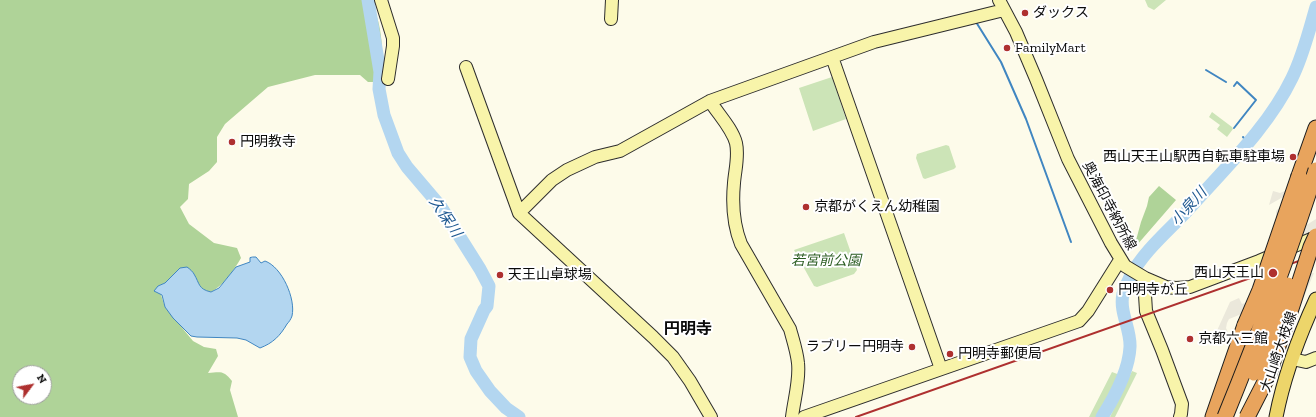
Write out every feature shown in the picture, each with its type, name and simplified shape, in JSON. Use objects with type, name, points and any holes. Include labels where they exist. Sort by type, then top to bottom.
[{"type":"highway","points":[[1225,417],[1250,357],[1292,244],[1309,175],[1316,128]]},
{"type":"highway","points":[[1213,417],[1245,325],[1261,267],[1276,231],[1316,161]]},
{"type":"highway","points":[[1236,417],[1272,328],[1300,251],[1316,201]]},
{"type":"highway","points":[[1247,417],[1268,376],[1278,343],[1287,322],[1311,247],[1316,236]]},
{"type":"highway","points":[[1287,322],[1301,300],[1316,248]]},
{"type":"main road","name":"大山崎大枝線","points":[[1276,417],[1284,382],[1306,321],[1316,299]]},
{"type":"street","points":[[381,0],[393,38],[388,79]]},
{"type":"street","points":[[611,19],[612,0]]},
{"type":"street","points":[[519,213],[552,180],[567,170],[590,159],[620,151],[710,101],[874,42],[1002,5]]},
{"type":"street","name":"奥海印寺納所線","points":[[1002,5],[1016,32],[1068,159],[1123,263],[1147,279],[1166,287],[1190,287],[1259,261],[1316,236]]},
{"type":"street","points":[[832,57],[941,369]]},
{"type":"street","points":[[466,67],[519,213],[653,337],[673,358],[690,381],[711,417]]},
{"type":"street","points":[[710,101],[735,142],[737,154],[733,207],[736,230],[741,244],[790,329],[794,341],[798,363],[798,375],[792,417]]},
{"type":"street","points":[[804,417],[1079,321],[1123,263]]},
{"type":"street","points":[[1147,279],[1145,295],[1146,311],[1182,404],[1182,414],[1180,417]]},
{"type":"street","points":[[1292,359],[1306,362],[1316,358]]},
{"type":"green space","points":[[0,0],[369,0],[373,7],[381,35],[382,55],[380,72],[373,82],[368,82],[360,75],[315,75],[268,87],[225,124],[217,137],[217,162],[209,171],[189,184],[188,199],[180,207],[189,224],[214,243],[237,248],[241,258],[224,282],[211,292],[201,288],[194,274],[180,268],[165,283],[158,286],[165,307],[193,341],[204,347],[216,349],[218,356],[208,373],[222,372],[232,381],[230,390],[238,417],[0,417]]},
{"type":"green space","points":[[1145,0],[1166,0],[1154,10],[1148,7]]},
{"type":"green space","points":[[832,77],[846,119],[813,131],[799,88]]},
{"type":"green space","points":[[1212,112],[1232,127],[1233,129],[1227,137],[1217,129],[1220,125],[1209,117]]},
{"type":"green space","points":[[946,145],[949,146],[956,167],[925,179],[923,178],[916,158],[917,154]]},
{"type":"green space","points":[[1159,186],[1176,200],[1137,245],[1135,244],[1149,197]]},
{"type":"green space","name":"若宮前公園","points":[[844,233],[857,270],[854,274],[817,287],[814,286],[794,250]]},
{"type":"green space","points":[[1132,371],[1137,373],[1115,417],[1110,417]]},
{"type":"green space","points":[[1112,372],[1120,375],[1108,404],[1099,417],[1089,417]]},
{"type":"shaded area","points":[[1297,186],[1301,190],[1283,197],[1269,205],[1273,191],[1280,193]]},
{"type":"shaded area","points":[[1285,202],[1295,229],[1316,219],[1316,231],[1293,240],[1279,224],[1276,217],[1276,211]]},
{"type":"shaded area","points":[[1314,273],[1298,311],[1269,303],[1229,319],[1226,328],[1230,337],[1226,339],[1215,335],[1230,302],[1239,298],[1242,304],[1279,290],[1305,274]]},
{"type":"water","points":[[256,257],[261,263],[265,261],[271,264],[277,270],[290,293],[293,309],[291,318],[279,336],[269,344],[260,348],[246,340],[237,338],[191,336],[173,318],[165,307],[162,295],[154,291],[158,286],[165,283],[180,268],[187,267],[194,273],[201,288],[211,292],[219,288],[236,267],[250,262],[250,258]]},
{"type":"waterway","name":"久保川","points":[[368,0],[380,72],[379,89],[384,115],[398,153],[407,167],[441,207],[489,286],[487,306],[471,339],[470,357],[476,371],[490,391],[506,408],[519,417]]},
{"type":"waterway","name":"小泉川","points":[[1102,417],[1120,384],[1129,356],[1130,340],[1122,301],[1124,290],[1130,277],[1148,251],[1230,164],[1271,114],[1296,70],[1306,43],[1316,7]]},
{"type":"waterway","points":[[976,22],[1001,62],[1026,119],[1071,242]]},
{"type":"waterway","points":[[1206,70],[1226,82]]},
{"type":"waterway","points":[[1234,86],[1237,82],[1256,100],[1234,128]]},
{"type":"waterway","name":"小泉川","points":[[1243,137],[1248,143]]},
{"type":"railway","points":[[856,417],[1316,255]]},
{"type":"place","name":"ダックス","points":[[1025,13]]},
{"type":"place","name":"FamilyMart","points":[[1007,48]]},
{"type":"place","name":"円明教寺","points":[[232,142]]},
{"type":"place","name":"西山天王山駅西自転車駐車場","points":[[1293,157]]},
{"type":"place","name":"京都がくえん幼稚園","points":[[806,207]]},
{"type":"place","name":"西山天王山","points":[[1273,273]]},
{"type":"place","name":"天王山卓球場","points":[[500,275]]},
{"type":"place","name":"円明寺が丘","points":[[1110,290]]},
{"type":"place","name":"京都六三館","points":[[1190,339]]},
{"type":"place","name":"ラブリー円明寺","points":[[912,347]]},
{"type":"place","name":"円明寺郵便局","points":[[950,354]]},
{"type":"district","name":"円明寺","points":[[688,329]]}]
